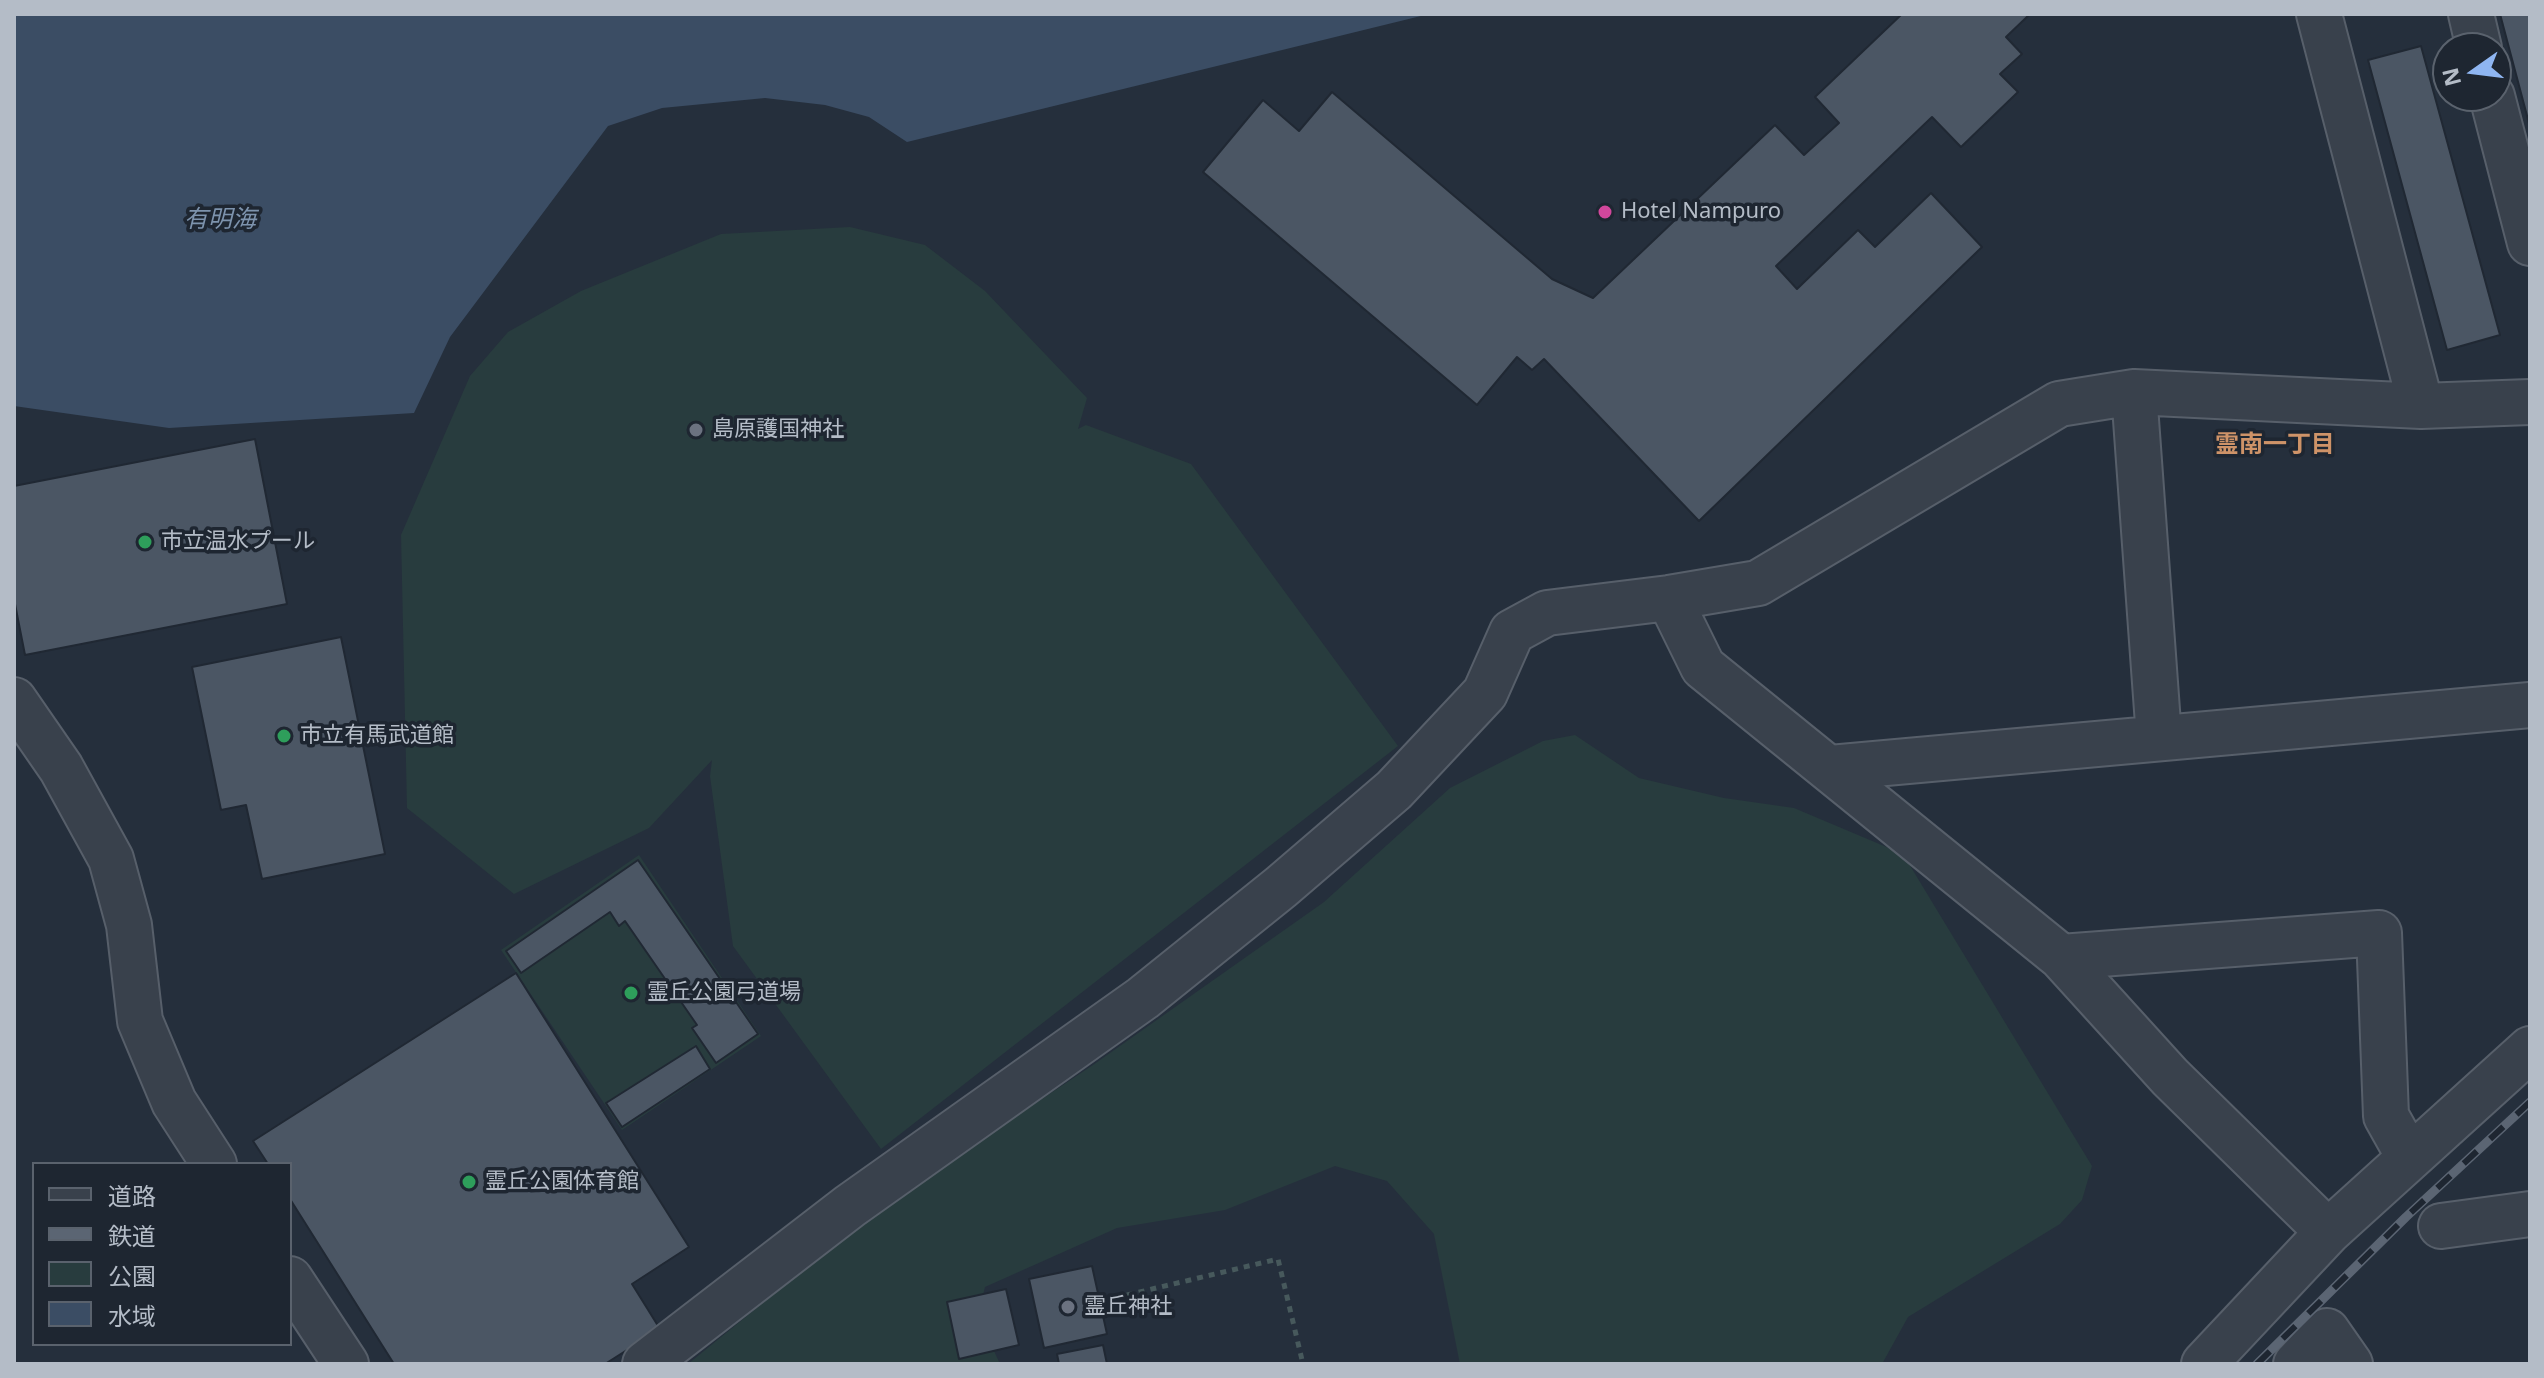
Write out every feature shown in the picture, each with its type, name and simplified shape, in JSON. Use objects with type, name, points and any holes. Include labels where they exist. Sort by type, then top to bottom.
[{"type":"street","points":[[2319,14],[2421,406]]},
{"type":"street","points":[[2496,112],[2530,243]]},
{"type":"street","points":[[2134,392],[2159,738]]},
{"type":"street","points":[[645,1364],[850,1206],[1143,998],[1281,887],[1394,790],[1485,693],[1512,632],[1547,613],[1758,583],[2059,404],[2134,392],[2421,406],[2530,402]]},
{"type":"street","points":[[1669,598],[1703,667],[2061,957],[2170,1077],[2328,1232]]},
{"type":"street","points":[[14,700],[61,768],[111,859],[129,925],[140,1021],[174,1102],[213,1162]]},
{"type":"street","points":[[1830,768],[2530,705]]},
{"type":"street","points":[[2061,957],[2379,933],[2386,1116],[2409,1157]]},
{"type":"street","points":[[2204,1364],[2328,1232],[2530,1049]]},
{"type":"street","points":[[2441,1226],[2530,1214]]},
{"type":"street","points":[[292,1282],[346,1364]]},
{"type":"street","points":[[2296,1364],[2327,1331],[2350,1364]]},
{"type":"path","points":[[1127,1295],[1278,1259],[1303,1364]]},
{"type":"green space","points":[[850,227],[925,245],[985,291],[1087,398],[1078,429],[1086,425],[1191,464],[1398,746],[881,1149],[733,946],[710,776],[712,760],[649,828],[514,894],[407,808],[401,535],[470,376],[508,332],[581,291],[721,234]]},
{"type":"green space","points":[[1575,735],[1639,778],[1724,798],[1794,808],[1903,854],[2092,1166],[2082,1200],[2060,1224],[1908,1317],[1882,1364],[1460,1364],[1434,1234],[1387,1181],[1335,1166],[1225,1210],[1117,1228],[985,1287],[978,1316],[1000,1364],[688,1364],[883,1205],[1093,1065],[1324,902],[1450,788],[1543,741]]},
{"type":"green space","name":"霊丘公園弓道場","points":[[639,855],[761,1036],[622,1130],[501,950]]},
{"type":"water","name":"有明海","points":[[14,14],[1429,14],[907,142],[869,117],[825,105],[765,98],[662,108],[608,126],[450,337],[414,413],[169,428],[14,406]]},
{"type":"building","points":[[1902,14],[2030,14],[2006,37],[2022,54],[2000,74],[2018,92],[1961,147],[1932,117],[1776,266],[1797,289],[1858,230],[1875,247],[1931,193],[1982,247],[1699,521],[1544,359],[1532,370],[1517,357],[1477,405],[1203,172],[1263,100],[1299,131],[1332,92],[1552,279],[1593,298],[1775,125],[1804,155],[1839,123],[1815,97]]},
{"type":"building","points":[[2500,14],[2530,14],[2530,127],[2512,59],[2512,32],[2505,32]]},
{"type":"building","points":[[2421,46],[2432,86],[2432,112],[2439,112],[2500,335],[2447,350],[2368,60]]},
{"type":"building","name":"市立温水プール","points":[[255,439],[287,604],[25,655],[14,599],[14,486]]},
{"type":"building","name":"市立有馬武道館","points":[[341,637],[385,854],[262,879],[246,805],[221,810],[192,667]]},
{"type":"building","points":[[638,860],[758,1034],[716,1063],[692,1028],[697,1025],[625,921],[619,926],[610,912],[521,973],[506,951]]},
{"type":"building","name":"霊丘公園体育館","points":[[516,973],[689,1247],[632,1284],[660,1329],[605,1364],[394,1364],[292,1202],[292,1162],[267,1162],[253,1141]]},
{"type":"building","points":[[696,1046],[710,1069],[622,1127],[606,1103]]},
{"type":"building","name":"霊丘神社","points":[[1092,1266],[1107,1334],[1044,1348],[1029,1279]]},
{"type":"building","points":[[1006,1289],[1019,1345],[959,1359],[947,1302]]},
{"type":"building","points":[[1103,1345],[1107,1364],[1059,1364],[1057,1354]]},
{"type":"railway","points":[[2257,1364],[2406,1217],[2530,1102]]},
{"type":"place","name":"Hotel Nampuro","points":[[1605,212]]},
{"type":"place","name":"島原護国神社","points":[[696,430]]},
{"type":"place","name":"市立温水プール","points":[[145,542]]},
{"type":"place","name":"市立有馬武道館","points":[[284,736]]},
{"type":"place","name":"霊丘公園弓道場","points":[[631,993]]},
{"type":"place","name":"霊丘公園体育館","points":[[469,1182]]},
{"type":"place","name":"霊丘神社","points":[[1068,1307]]},
{"type":"district","name":"霊南一丁目","points":[[2275,445]]}]
